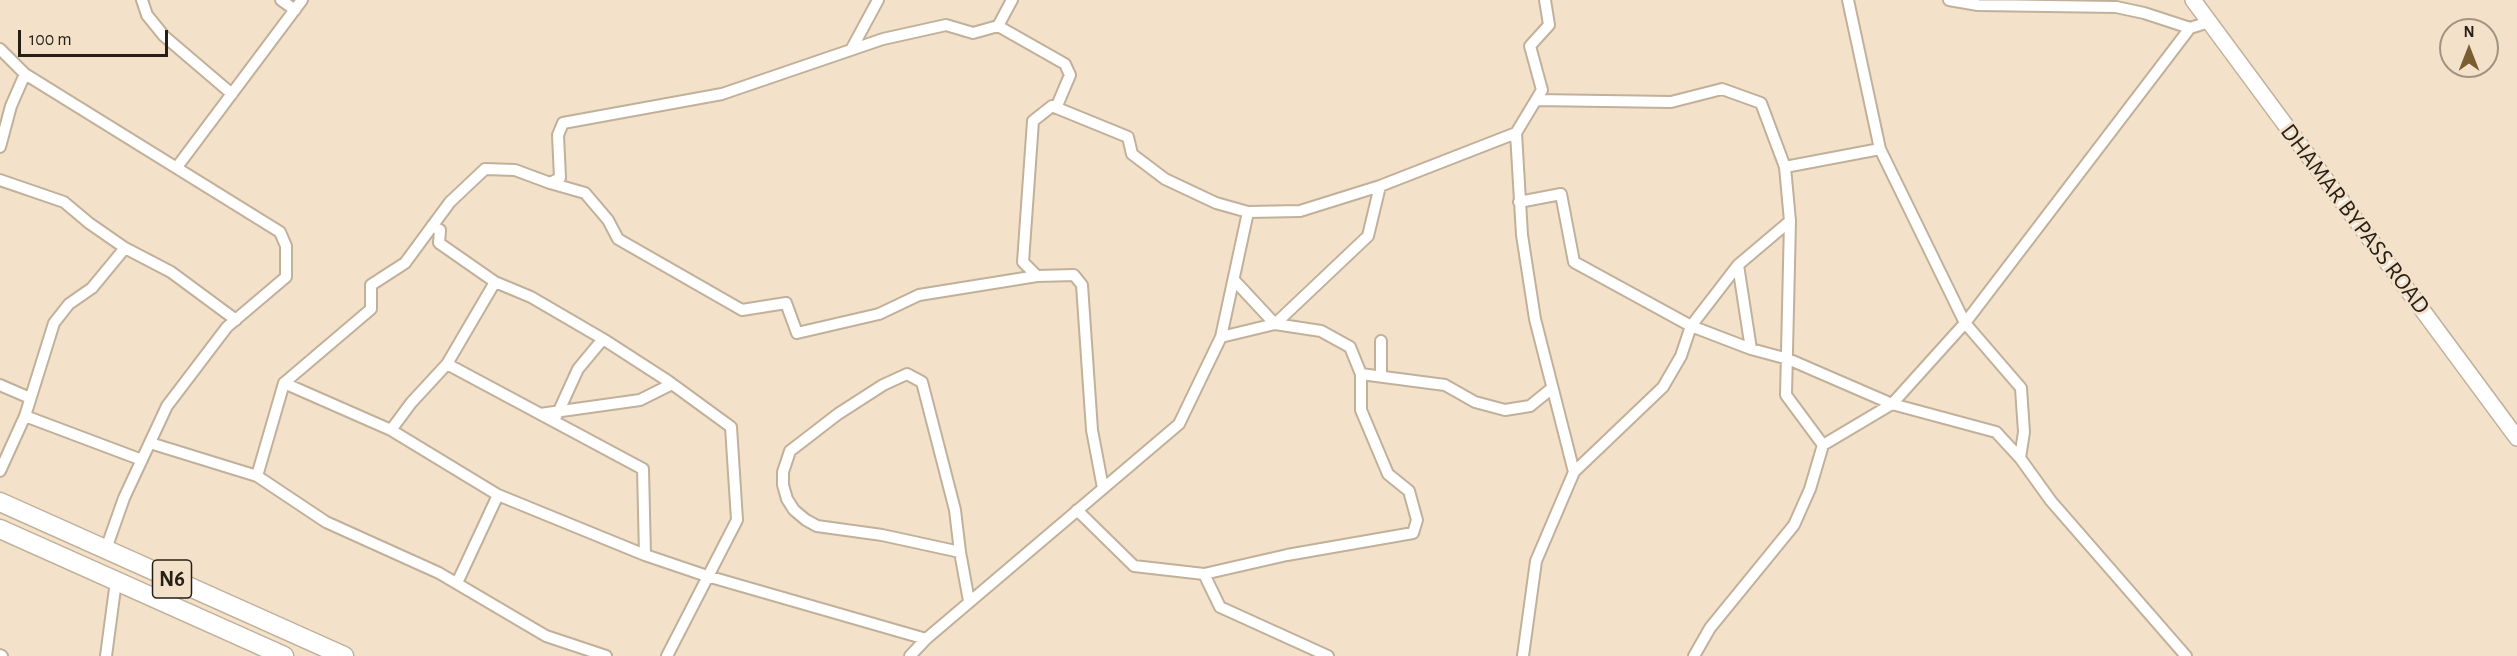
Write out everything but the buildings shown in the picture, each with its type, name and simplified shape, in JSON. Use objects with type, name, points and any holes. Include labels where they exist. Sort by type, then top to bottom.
[{"type":"main road","name":"DHAMAR BYPASS ROAD","points":[[2193,0],[2517,438]]},
{"type":"main road","name":"N6","points":[[0,502],[344,656]]},
{"type":"main road","name":"N6","points":[[0,529],[284,656]]},
{"type":"street","points":[[142,0],[147,15],[164,36],[232,94]]},
{"type":"street","points":[[281,0],[295,10]]},
{"type":"street","points":[[177,167],[302,0]]},
{"type":"street","points":[[851,50],[878,0]]},
{"type":"street","points":[[550,183],[560,178],[558,135],[563,123],[722,94],[883,39],[946,25],[974,33],[998,26],[1012,0]]},
{"type":"street","points":[[1545,0],[1549,25],[1530,46],[1542,90],[1516,133],[1519,202],[1534,308],[1551,389],[1574,472]]},
{"type":"street","points":[[1848,0],[1880,148],[1965,323],[2021,388],[2025,432],[2020,458]]},
{"type":"street","points":[[1949,0],[1978,4],[2116,7],[2144,13],[2190,28],[2210,22]]},
{"type":"street","points":[[998,26],[1065,64],[1070,75],[1056,108]]},
{"type":"street","points":[[1694,656],[1710,628],[1794,525],[1810,489],[1823,445],[1892,404],[1965,323],[2190,28]]},
{"type":"street","points":[[0,49],[25,74],[280,232],[286,246],[286,277],[227,327],[167,406],[124,498],[106,549]]},
{"type":"street","points":[[0,147],[11,106],[25,74]]},
{"type":"street","points":[[1536,100],[1671,102],[1722,89],[1761,103],[1785,167],[1790,220],[1786,395],[1823,445]]},
{"type":"street","points":[[1037,276],[1023,262],[1033,122],[1052,106],[1128,136],[1132,154],[1165,179],[1216,203],[1248,212],[1300,211],[1380,186],[1516,133]]},
{"type":"street","points":[[1785,167],[1880,148]]},
{"type":"street","points":[[257,476],[284,383],[371,309],[371,285],[405,263],[450,202],[485,169],[515,170],[585,193],[608,220],[618,239],[691,283],[742,310],[786,303],[797,333],[879,314],[919,295],[1037,276],[1074,275],[1082,285],[1092,430],[1103,488]]},
{"type":"street","points":[[0,180],[64,202],[125,248],[171,272],[236,320]]},
{"type":"street","points":[[1275,324],[1368,236],[1380,186]]},
{"type":"street","points":[[1519,202],[1561,194],[1574,262],[1691,326],[1751,349],[1788,359],[1892,404],[1996,432],[2020,458],[2051,501],[2186,656]]},
{"type":"street","points":[[910,656],[926,639],[1179,424],[1221,338],[1248,212]]},
{"type":"street","points":[[1523,656],[1536,561],[1574,472],[1664,387],[1681,356],[1691,326],[1738,265],[1790,220]]},
{"type":"street","points":[[432,226],[440,230],[440,243],[495,282],[531,297],[603,339],[672,384],[730,427],[737,519],[667,656]]},
{"type":"street","points":[[0,471],[25,416],[54,323],[69,304],[92,288],[125,248]]},
{"type":"street","points":[[1738,265],[1751,349]]},
{"type":"street","points":[[1234,280],[1275,324]]},
{"type":"street","points":[[391,430],[411,403],[447,364],[495,282]]},
{"type":"street","points":[[1077,510],[1134,566],[1204,574],[1287,555],[1413,533],[1417,520],[1409,491],[1388,474],[1360,410],[1361,374],[1350,347],[1321,331],[1275,324],[1221,338]]},
{"type":"street","points":[[557,417],[578,369],[603,339]]},
{"type":"street","points":[[1381,341],[1381,376]]},
{"type":"street","points":[[447,364],[540,414],[557,417],[643,469],[645,555]]},
{"type":"street","points":[[960,552],[882,535],[818,526],[806,520],[794,510],[787,499],[783,485],[783,472],[790,451],[838,414],[883,385],[907,374],[922,382],[955,510],[969,602]]},
{"type":"street","points":[[1361,374],[1445,385],[1475,402],[1505,410],[1530,406],[1551,389]]},
{"type":"street","points":[[284,383],[391,430],[498,495],[645,555],[706,576],[926,639]]},
{"type":"street","points":[[557,417],[640,400],[672,384]]},
{"type":"street","points":[[0,385],[30,398]]},
{"type":"street","points":[[25,416],[142,460]]},
{"type":"street","points":[[150,443],[257,476],[326,522],[439,573],[546,636],[606,656]]},
{"type":"street","points":[[457,583],[498,495]]},
{"type":"street","points":[[1204,574],[1220,607],[1328,656]]},
{"type":"street","points":[[106,656],[116,581]]}]
